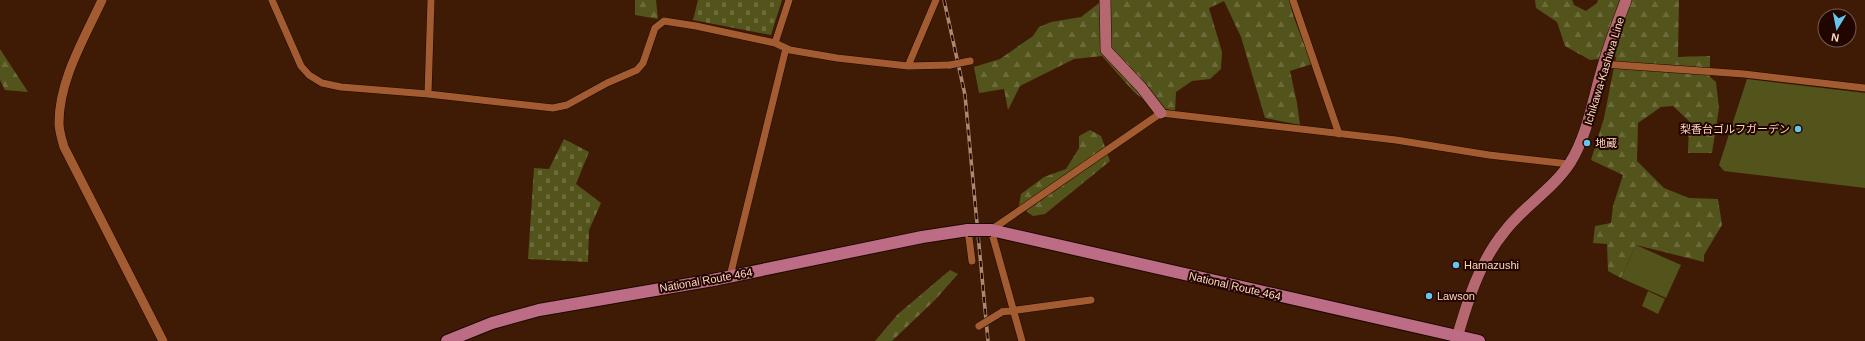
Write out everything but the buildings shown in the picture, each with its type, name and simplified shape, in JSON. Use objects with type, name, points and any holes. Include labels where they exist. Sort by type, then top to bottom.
[{"type":"highway","name":"National Route 464","points":[[447,341],[467,337],[518,315],[538,310],[730,276],[929,236],[968,230],[991,230],[1457,338],[1479,341]]},
{"type":"main road","points":[[1105,0],[1106,50],[1141,87],[1161,113]]},
{"type":"main road","name":"Ichikawa-Kashiwa Line","points":[[1457,338],[1472,291],[1493,247],[1519,215],[1553,183],[1570,164],[1584,134],[1603,64],[1626,0]]},
{"type":"street","points":[[102,0],[71,66],[61,98],[59,125],[64,147],[163,341]]},
{"type":"street","points":[[272,0],[298,61],[305,71],[314,79],[329,85],[341,87],[428,94],[540,108],[553,108],[568,105],[607,83],[637,70],[643,63],[655,28],[664,21],[696,26],[775,43],[790,50],[837,58],[908,66],[950,66],[970,61]]},
{"type":"street","points":[[428,94],[431,0]]},
{"type":"street","points":[[775,43],[789,0]]},
{"type":"street","points":[[908,66],[936,0]]},
{"type":"street","points":[[1293,0],[1339,134]]},
{"type":"street","points":[[730,276],[786,48]]},
{"type":"street","points":[[1603,64],[1744,74],[1865,88]]},
{"type":"street","points":[[1022,341],[991,230],[1161,113],[1396,140],[1489,156],[1570,164]]},
{"type":"street","points":[[968,230],[972,261]]},
{"type":"street","points":[[979,326],[1002,312],[1091,300]]},
{"type":"green space","points":[[635,0],[656,0],[658,19],[635,15]]},
{"type":"green space","points":[[698,0],[782,0],[771,35],[693,20]]},
{"type":"green space","points":[[1103,0],[1289,0],[1294,18],[1312,64],[1290,71],[1300,125],[1265,118],[1241,37],[1224,1],[1209,8],[1222,52],[1221,69],[1210,79],[1192,81],[1176,92],[1175,111],[1166,109],[1154,113],[1151,105],[1134,92],[1102,56],[1074,59],[1020,86],[1008,110],[1004,89],[979,93],[974,67],[1000,59],[1033,36],[1039,27],[1051,22],[1081,17]]},
{"type":"green space","points":[[1535,0],[1572,0],[1574,5],[1586,11],[1597,3],[1598,0],[1679,0],[1678,57],[1710,56],[1710,77],[1716,82],[1719,108],[1712,153],[1688,153],[1689,121],[1673,106],[1661,107],[1638,123],[1637,161],[1664,188],[1689,198],[1718,199],[1722,225],[1704,255],[1704,262],[1636,245],[1621,278],[1608,271],[1607,244],[1593,243],[1595,226],[1611,223],[1613,206],[1623,175],[1591,160],[1604,118],[1616,57],[1590,60],[1565,46],[1557,22],[1536,8]]},
{"type":"green space","points":[[0,49],[28,92],[5,90],[0,80]]},
{"type":"green space","name":"梨香台ゴルフガーデン","points":[[1747,79],[1865,93],[1865,188],[1724,171],[1719,165]]},
{"type":"green space","points":[[1090,130],[1101,136],[1110,161],[1045,214],[1033,216],[1019,206],[1021,194],[1044,177],[1066,169],[1079,148],[1079,136]]},
{"type":"green space","points":[[564,139],[589,152],[576,184],[601,203],[589,230],[588,262],[528,259],[534,168],[549,169]]},
{"type":"green space","points":[[1636,245],[1681,265],[1666,298],[1621,278]]},
{"type":"green space","points":[[950,270],[958,274],[935,300],[892,341],[875,341],[898,314]]},
{"type":"green space","points":[[1648,291],[1665,299],[1658,314],[1642,306]]},
{"type":"railway","points":[[944,0],[965,95],[988,341]]},
{"type":"place","name":"梨香台ゴルフガーデン","points":[[1798,129]]},
{"type":"place","name":"地蔵","points":[[1587,143]]},
{"type":"place","name":"Hamazushi","points":[[1456,265]]},
{"type":"place","name":"Lawson","points":[[1429,296]]}]
